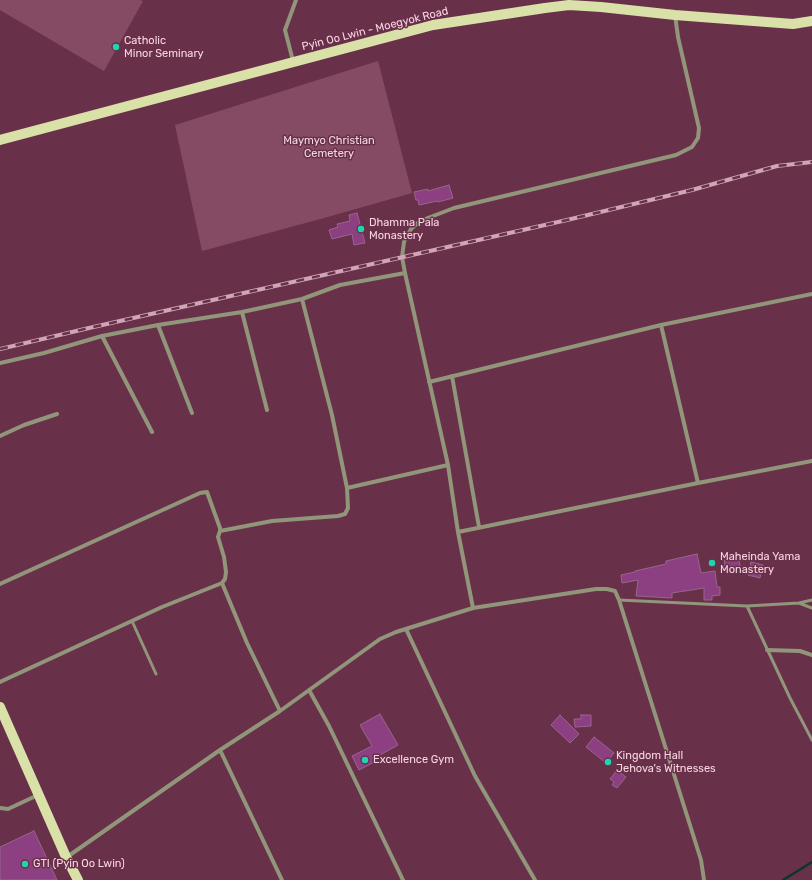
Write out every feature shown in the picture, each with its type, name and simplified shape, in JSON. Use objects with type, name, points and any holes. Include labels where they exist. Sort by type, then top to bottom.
[{"type":"main road","name":"Pyin Oo Lwin - Moegyok Road","points":[[0,140],[433,25],[545,8],[569,5],[601,6],[675,15],[793,24],[812,21]]},
{"type":"main road","points":[[0,707],[66,857],[78,880]]},
{"type":"street","points":[[293,62],[285,30],[296,0]]},
{"type":"street","points":[[473,608],[458,532],[448,465],[405,273],[402,257],[404,242],[411,229],[420,221],[454,208],[676,155],[692,147],[698,138],[699,128],[678,37],[675,15]]},
{"type":"street","points":[[0,363],[44,353],[102,336],[158,325],[242,312],[302,299],[340,285],[405,273]]},
{"type":"street","points":[[429,382],[661,325],[812,294]]},
{"type":"street","points":[[220,532],[272,520],[338,516],[345,514],[348,508],[347,488],[332,415],[302,299]]},
{"type":"street","points":[[242,312],[267,410]]},
{"type":"street","points":[[158,325],[192,413]]},
{"type":"street","points":[[661,325],[698,483]]},
{"type":"street","points":[[102,336],[152,432]]},
{"type":"street","points":[[452,376],[479,527]]},
{"type":"street","points":[[0,436],[24,425],[57,414]]},
{"type":"street","points":[[458,532],[812,461]]},
{"type":"street","points":[[347,488],[448,465]]},
{"type":"street","points":[[0,584],[200,493],[207,492],[220,528],[218,538],[224,557],[226,572],[225,579],[222,583],[162,607],[0,682]]},
{"type":"street","points":[[222,583],[247,643],[280,711]]},
{"type":"street","points":[[66,857],[220,750],[280,711],[380,639],[396,632],[473,608],[596,589],[608,589],[615,591],[619,600],[701,860],[704,880]]},
{"type":"street","points":[[406,629],[475,776],[534,880]]},
{"type":"street","points":[[767,650],[800,651],[812,655]]},
{"type":"street","points":[[309,690],[329,726],[403,880]]},
{"type":"street","points":[[220,750],[282,880]]},
{"type":"street","points":[[0,808],[8,809],[38,794]]},
{"type":"lane","points":[[619,600],[747,606],[799,603],[812,600]]},
{"type":"lane","points":[[799,603],[812,608]]},
{"type":"lane","points":[[747,606],[790,698],[812,740]]},
{"type":"lane","points":[[132,622],[156,674]]},
{"type":"green space","points":[[0,0],[143,1],[104,71],[0,10]]},
{"type":"green space","name":"Maymyo Christian Cemetery","points":[[378,61],[412,193],[202,251],[175,125]]},
{"type":"building","points":[[449,185],[453,198],[419,205],[418,200],[416,200],[414,192],[428,189],[428,191]]},
{"type":"building","points":[[357,213],[365,243],[354,245],[352,234],[332,239],[329,230],[338,227],[337,224],[350,221],[349,215]]},
{"type":"building","points":[[697,554],[701,573],[715,571],[717,587],[720,587],[720,595],[712,596],[712,600],[704,600],[704,588],[672,593],[672,598],[636,596],[638,580],[622,583],[621,575],[666,564],[666,561]]},
{"type":"building","points":[[724,556],[739,559],[740,566],[725,568]]},
{"type":"building","points":[[751,562],[763,565],[760,578],[748,575]]},
{"type":"building","points":[[380,714],[398,745],[378,756],[380,759],[359,770],[352,756],[372,746],[360,725]]},
{"type":"building","points":[[560,715],[579,734],[570,743],[551,725]]},
{"type":"building","points":[[581,715],[591,715],[591,726],[575,727],[574,719],[581,719]]},
{"type":"building","points":[[594,737],[614,753],[606,763],[586,747]]},
{"type":"building","points":[[617,770],[626,777],[617,788],[612,785],[614,782],[610,779]]},
{"type":"building","name":"GTI (Pyin Oo Lwin)","points":[[34,831],[57,880],[0,880],[0,847]]},
{"type":"waterway","points":[[783,880],[812,862]]},
{"type":"railway","points":[[0,349],[567,220],[692,190],[777,166],[812,162]]},
{"type":"place","name":"Catholic Minor Seminary","points":[[116,47]]},
{"type":"place","name":"Dhamma Pala Monastery","points":[[361,229]]},
{"type":"place","name":"Maheinda Yama Monastery","points":[[712,563]]},
{"type":"place","name":"Excellence Gym","points":[[365,760]]},
{"type":"place","name":"Kingdom Hall Jehova's Witnesses","points":[[608,762]]},
{"type":"place","name":"GTI (Pyin Oo Lwin)","points":[[25,864]]}]
